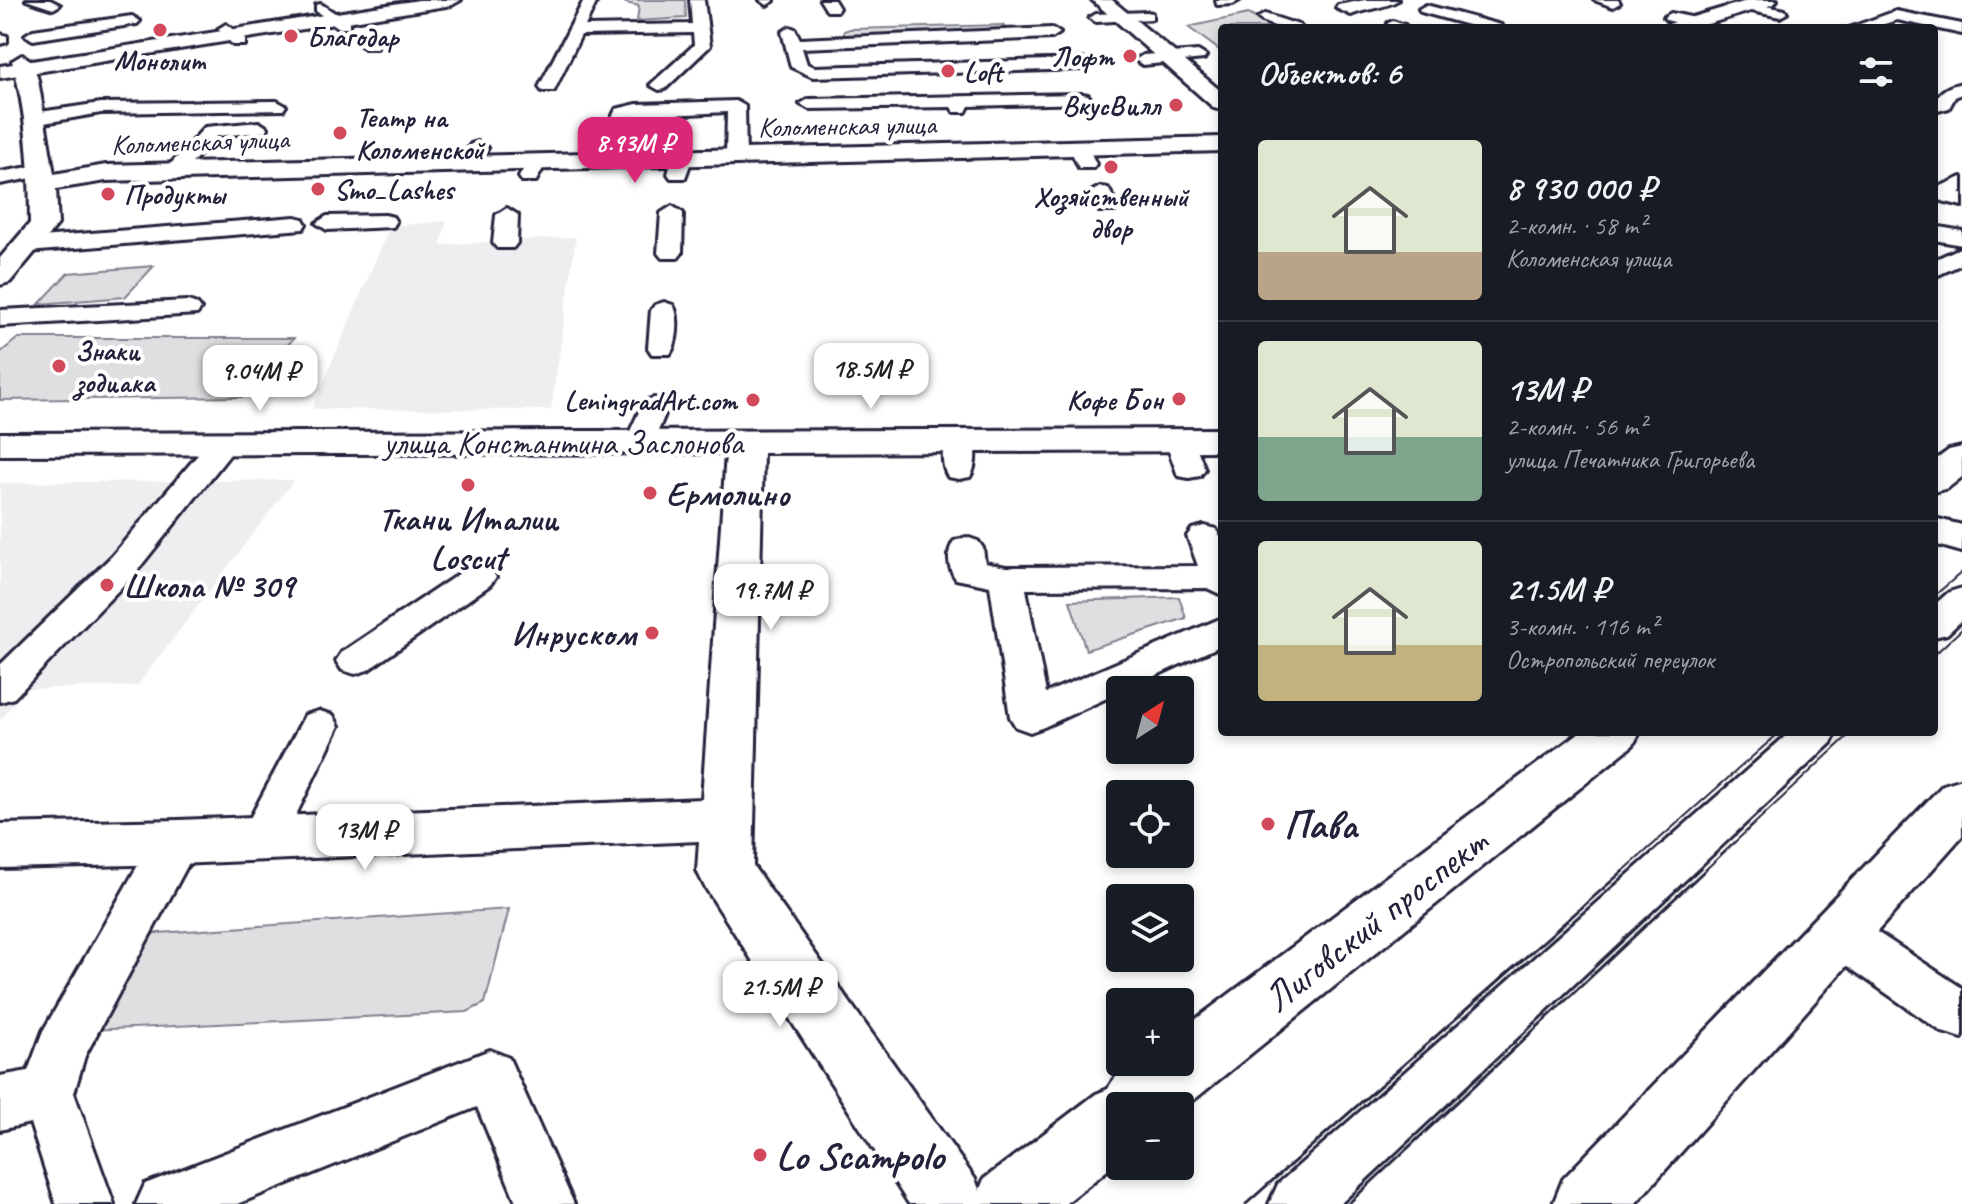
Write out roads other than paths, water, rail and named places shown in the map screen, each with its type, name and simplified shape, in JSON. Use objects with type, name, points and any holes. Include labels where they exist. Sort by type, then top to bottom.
[{"type":"street","points":[[0,276],[44,224],[42,178],[33,119],[12,67],[150,41],[232,35],[412,0]]},
{"type":"street","points":[[333,16],[442,3]]},
{"type":"street","points":[[1674,22],[1695,22],[1745,7],[1774,7]]},
{"type":"street","points":[[1098,9],[1135,15],[1190,63],[1218,98]]},
{"type":"street","points":[[1135,15],[1190,63]]},
{"type":"street","name":"Коломенская улица","points":[[42,178],[145,172],[172,160],[473,156],[533,170],[601,161],[680,166],[736,158],[965,144],[1083,156],[1218,144]]},
{"type":"street","points":[[745,442],[725,871],[950,1204]]},
{"type":"street","name":"улица Константина Заслонова","points":[[0,444],[745,442],[959,456],[1185,454],[1218,442]]},
{"type":"street","points":[[1938,477],[1962,458]]},
{"type":"street","points":[[1938,531],[1962,539]]},
{"type":"street","points":[[1938,558],[1962,565]]},
{"type":"street","name":"Лиговский проспект","points":[[1152,1092],[1610,736]]},
{"type":"street","points":[[1588,1204],[1962,800]]},
{"type":"street","points":[[0,846],[178,842],[651,820],[728,820]]},
{"type":"street","points":[[1009,1204],[1106,1128]]},
{"type":"lane","points":[[33,0],[56,9],[80,26]]},
{"type":"lane","points":[[601,161],[622,113],[658,96],[702,46],[697,0]]},
{"type":"lane","points":[[1351,11],[1343,8],[1391,0]]},
{"type":"lane","points":[[548,87],[590,1]]},
{"type":"lane","points":[[1719,2],[1745,7]]},
{"type":"lane","points":[[1456,3],[1426,9],[1481,24]]},
{"type":"lane","points":[[1863,24],[1896,15],[1962,29]]},
{"type":"lane","points":[[1265,18],[1282,24]]},
{"type":"lane","points":[[33,35],[132,21]]},
{"type":"lane","points":[[1046,27],[827,43],[792,38],[799,67],[813,72],[1083,64]]},
{"type":"lane","points":[[575,31],[700,28]]},
{"type":"lane","points":[[1143,60],[1190,63]]},
{"type":"lane","points":[[1938,78],[1961,85]]},
{"type":"lane","points":[[1938,106],[1943,104],[1947,94],[1961,85]]},
{"type":"lane","points":[[658,96],[736,106],[736,158]]},
{"type":"lane","points":[[809,104],[959,105],[1082,99]]},
{"type":"lane","points":[[33,119],[127,103],[277,106]]},
{"type":"lane","points":[[172,160],[212,131],[264,128]]},
{"type":"lane","points":[[0,178],[42,178]]},
{"type":"lane","points":[[1962,183],[1940,194],[1962,200]]},
{"type":"lane","points":[[670,253],[672,213]]},
{"type":"lane","points":[[505,243],[507,215]]},
{"type":"lane","points":[[327,223],[385,222]]},
{"type":"lane","points":[[28,245],[295,224]]},
{"type":"lane","points":[[1938,234],[1962,238]]},
{"type":"lane","points":[[1938,268],[1962,254]]},
{"type":"lane","points":[[0,318],[188,309]]},
{"type":"lane","points":[[661,348],[664,310]]},
{"type":"lane","points":[[640,442],[654,407]]},
{"type":"lane","points":[[0,688],[124,564],[224,443]]},
{"type":"lane","points":[[1204,536],[1218,571]]},
{"type":"lane","points":[[966,548],[968,571],[1006,578],[1218,579]]},
{"type":"lane","points":[[355,661],[478,577]]},
{"type":"lane","points":[[1006,578],[1030,717],[1218,632]]},
{"type":"lane","points":[[1938,621],[1962,600]]},
{"type":"lane","points":[[263,837],[319,726]]},
{"type":"lane","points":[[1298,1204],[1813,736]]},
{"type":"lane","points":[[85,1204],[24,1098],[61,1049],[153,881],[178,842]]},
{"type":"lane","points":[[1837,932],[1960,1015]]},
{"type":"lane","points":[[165,1204],[490,1076],[546,1203]]},
{"type":"tram line","points":[[1938,593],[1962,572]]},
{"type":"tram line","points":[[1938,651],[1962,629]]},
{"type":"tram line","points":[[1621,873],[1775,736]]},
{"type":"tram line","points":[[1702,873],[1848,736]]},
{"type":"tram line","points":[[1246,1204],[1623,871]]},
{"type":"tram line","points":[[1348,1204],[1704,871]]},
{"type":"place","name":"Монолит","points":[[160,30]]},
{"type":"place","name":"Благодар","points":[[291,36]]},
{"type":"place","name":"Лофт","points":[[1130,56]]},
{"type":"place","name":"Loft","points":[[948,71]]},
{"type":"place","name":"ВкусВилл","points":[[1176,105]]},
{"type":"place","name":"Театр на Коломенской","points":[[340,133]]},
{"type":"place","name":"Хозяйственный двор","points":[[1111,167]]},
{"type":"place","name":"Smo_Lashes","points":[[318,189]]},
{"type":"place","name":"Продукты","points":[[108,194]]},
{"type":"place","name":"Знаки зодиака","points":[[59,366]]},
{"type":"place","name":"Кофе Бон","points":[[1179,399]]},
{"type":"place","name":"LeningradArt.com","points":[[753,400]]},
{"type":"place","name":"Ткани Италии Loscut","points":[[468,485]]},
{"type":"place","name":"Ермолино","points":[[650,493]]},
{"type":"place","name":"Школа № 309","points":[[107,585]]},
{"type":"place","name":"Инруском","points":[[652,633]]},
{"type":"place","name":"Пава","points":[[1268,824]]},
{"type":"place","name":"Lo Scampolo","points":[[760,1155]]}]
